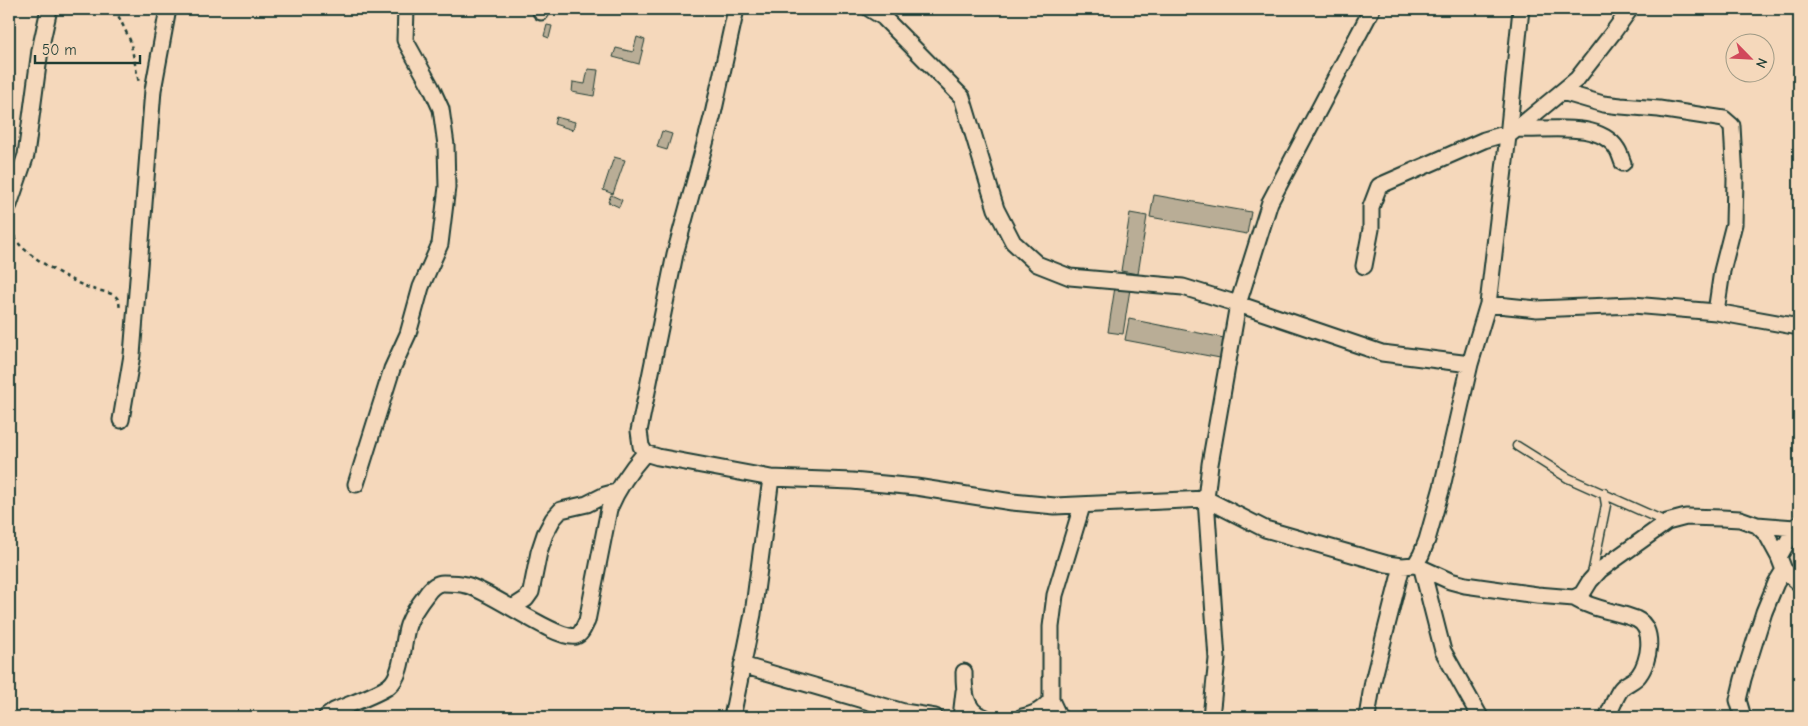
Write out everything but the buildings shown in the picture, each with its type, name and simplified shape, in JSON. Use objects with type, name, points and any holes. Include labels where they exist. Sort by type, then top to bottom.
[{"type":"street","points":[[9,205],[26,155],[40,50],[49,9]]},
{"type":"street","points":[[122,420],[132,354],[152,90],[168,9]]},
{"type":"street","points":[[356,484],[392,369],[408,334],[421,286],[440,244],[447,187],[446,145],[440,109],[431,87],[405,40],[406,9]]},
{"type":"street","points":[[736,9],[713,114],[675,254],[639,431],[641,446],[645,453],[658,458],[771,478],[852,481],[916,487],[1012,502],[1055,506],[1206,499],[1245,520],[1273,532],[1387,564],[1413,567],[1465,585],[1536,596],[1574,598],[1582,594],[1600,570],[1666,522],[1686,518],[1722,518],[1740,519],[1757,525],[1797,526],[1752,646],[1745,670],[1738,700],[1743,717]]},
{"type":"street","points":[[870,9],[883,17],[962,97],[996,209],[1013,242],[1037,264],[1070,277],[1184,287],[1382,353],[1470,364]]},
{"type":"street","points":[[1211,717],[1218,659],[1206,499],[1210,464],[1238,304],[1270,202],[1372,9]]},
{"type":"street","points":[[1367,717],[1373,680],[1413,567],[1427,540],[1442,487],[1470,364],[1488,304],[1511,132],[1521,9]]},
{"type":"street","points":[[1511,132],[1576,79],[1594,59],[1630,9]]},
{"type":"street","points":[[1562,92],[1612,105],[1659,109],[1724,119],[1732,126],[1735,179],[1734,224],[1722,271],[1716,312]]},
{"type":"street","points":[[1364,266],[1371,229],[1371,207],[1379,186],[1484,140],[1511,132],[1577,129],[1597,133],[1608,139],[1617,148],[1623,163]]},
{"type":"street","points":[[1488,304],[1537,309],[1633,305],[1716,312],[1799,328]]},
{"type":"street","points":[[326,717],[334,711],[389,686],[397,674],[402,659],[408,625],[419,605],[434,585],[441,583],[467,585],[565,636],[576,636],[580,633],[587,621],[609,509],[616,492],[645,453]]},
{"type":"street","points":[[732,717],[753,614],[771,478]]},
{"type":"street","points":[[512,608],[526,599],[531,592],[539,552],[545,534],[553,519],[561,510],[587,504],[616,492]]},
{"type":"street","points":[[1058,717],[1051,700],[1051,627],[1055,595],[1082,506]]},
{"type":"street","points":[[1757,525],[1766,535],[1782,563],[1799,583]]},
{"type":"street","points":[[1413,567],[1443,651],[1480,717]]},
{"type":"street","points":[[1574,598],[1586,606],[1626,615],[1640,621],[1646,627],[1649,639],[1644,667],[1638,677],[1622,688],[1607,717]]},
{"type":"street","points":[[742,665],[904,712],[935,717]]},
{"type":"street","points":[[961,717],[964,672]]},
{"type":"street","points":[[964,690],[968,703],[974,711],[984,717]]},
{"type":"street","points":[[1022,717],[1043,709],[1051,700]]},
{"type":"lane","points":[[1517,446],[1568,478],[1666,522]]},
{"type":"lane","points":[[1590,581],[1606,505],[1604,493]]},
{"type":"path","points":[[115,9],[130,40],[139,84]]},
{"type":"path","points":[[9,221],[20,245],[37,258],[77,282],[87,287],[113,294],[119,303],[120,312]]}]
